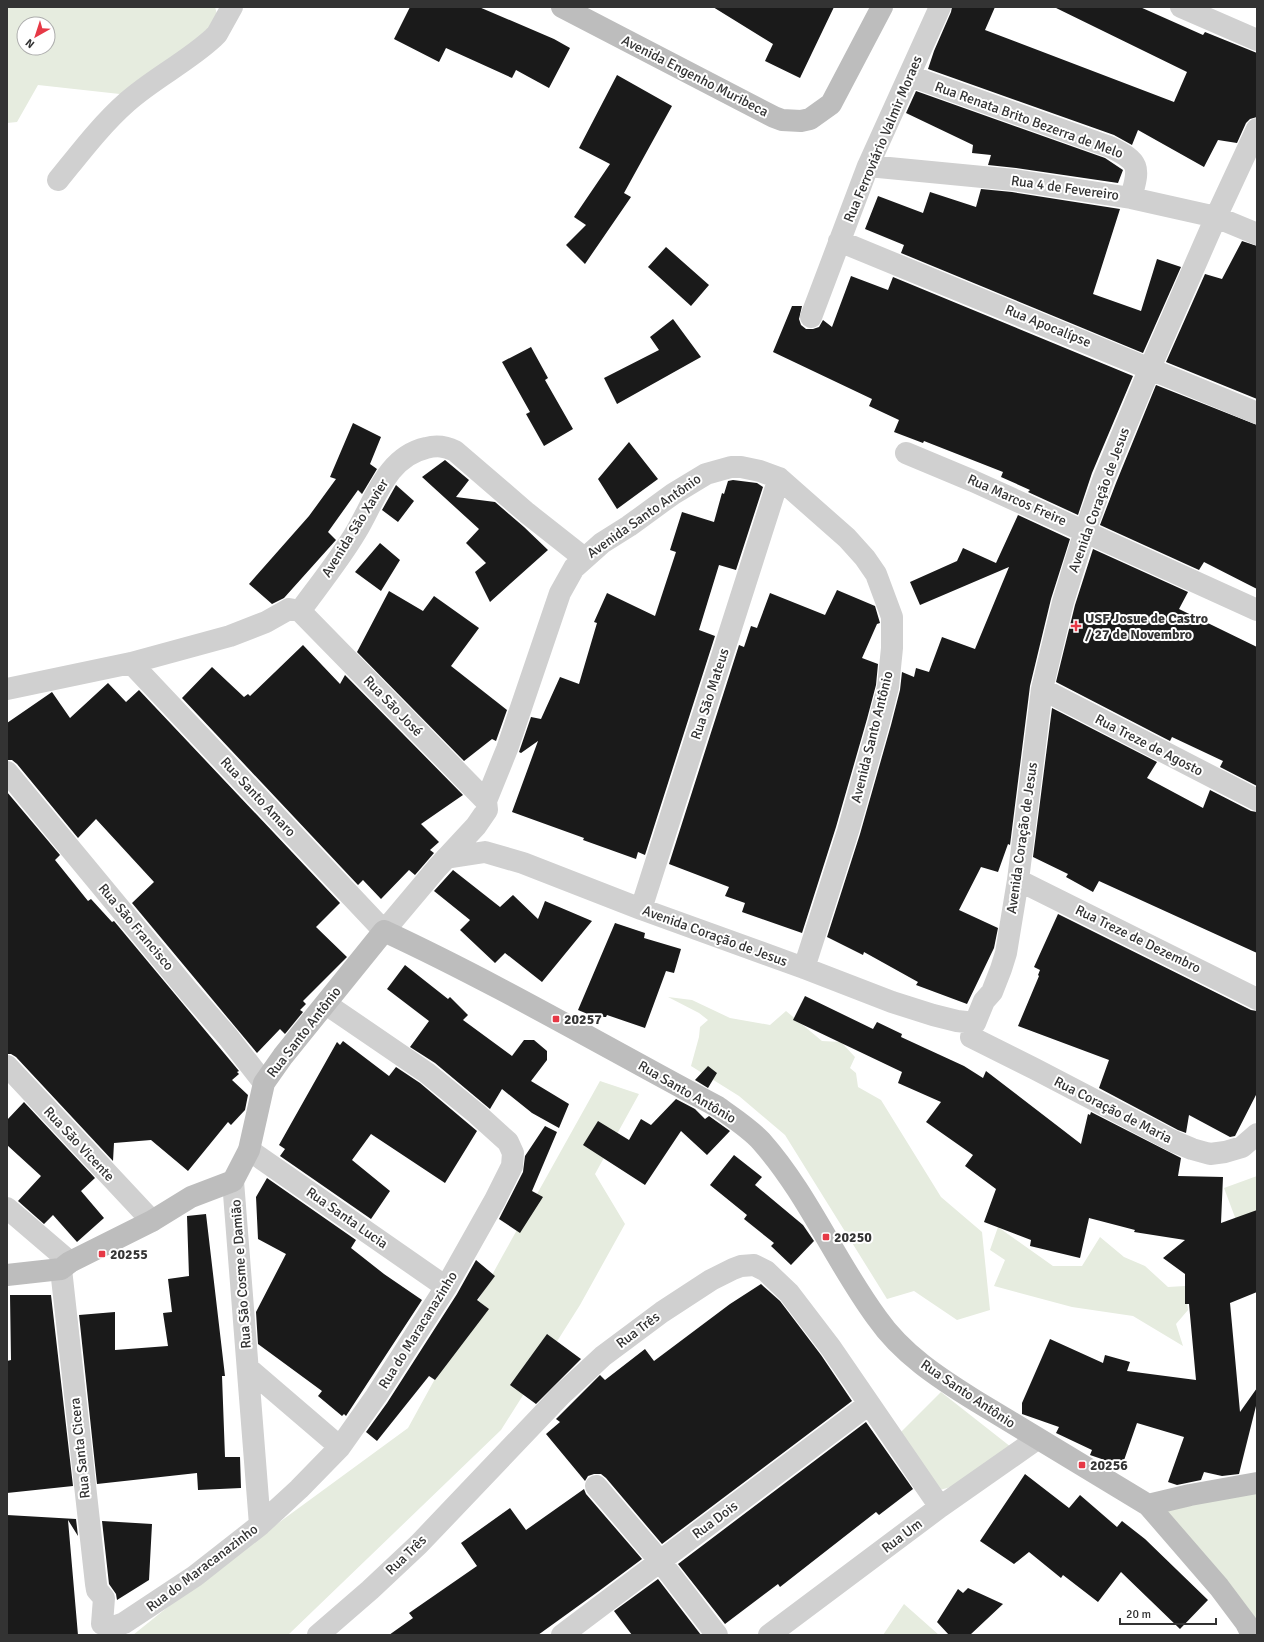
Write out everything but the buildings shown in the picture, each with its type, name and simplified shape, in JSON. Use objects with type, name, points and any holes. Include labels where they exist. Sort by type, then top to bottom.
[{"type":"main road","name":"Avenida Engenho Muribeca","points":[[562,7],[774,117],[782,120],[801,121],[810,119],[831,104],[882,7]]},
{"type":"main road","name":"Rua Santo Antônio","points":[[234,1180],[249,1150],[264,1083],[283,1056],[384,931],[449,961],[529,1004],[718,1107],[742,1125],[760,1140],[784,1170],[877,1318],[893,1338],[910,1355],[948,1384],[1148,1505],[1219,1587],[1246,1623],[1252,1635]]},
{"type":"main road","points":[[7,1275],[65,1266],[152,1221],[191,1197],[234,1180]]},
{"type":"main road","points":[[1148,1505],[1190,1495],[1257,1483]]},
{"type":"street","points":[[58,180],[108,121],[127,102],[150,84],[182,63],[213,38],[217,34],[232,7]]},
{"type":"street","name":"Rua Ferroviário Valmir Moraes","points":[[811,317],[868,166],[940,7]]},
{"type":"street","points":[[1181,7],[1257,40]]},
{"type":"street","name":"Rua Renata Brito Bezerra de Melo","points":[[910,76],[1009,110],[1110,147],[1123,154],[1132,159],[1137,170],[1131,198]]},
{"type":"street","name":"Avenida Coração de Jesus","points":[[446,858],[486,852],[523,863],[641,909],[804,968],[892,1002],[933,1015],[958,1021],[975,1023],[984,1001],[992,992],[1006,953],[1018,880],[1042,689],[1063,602],[1085,531],[1104,478],[1150,368],[1216,217],[1257,129]]},
{"type":"street","name":"Rua 4 de Fevereiro","points":[[868,166],[1014,180],[1131,198],[1216,217],[1257,234]]},
{"type":"street","name":"Rua Apocalípse","points":[[840,241],[1257,413]]},
{"type":"street","name":"Avenida São Xavier","points":[[300,611],[334,566],[357,531],[382,483],[388,475],[409,454],[434,446],[447,447],[467,460],[527,513],[584,558]]},
{"type":"street","name":"Rua Marcos Freire","points":[[906,453],[1085,531],[1257,610]]},
{"type":"street","name":"Avenida Santo Antônio","points":[[446,858],[476,826],[487,810],[486,801],[507,749],[560,593],[574,568],[602,543],[629,526],[673,494],[706,474],[731,467],[741,467],[760,471],[779,478],[847,538],[865,558],[876,574],[892,617],[892,648],[888,687],[848,831],[804,968]]},
{"type":"street","name":"Rua São Mateus","points":[[641,909],[779,478]]},
{"type":"street","points":[[7,689],[131,664],[230,636],[266,622],[289,609],[300,611]]},
{"type":"street","name":"Rua São José","points":[[300,611],[486,801]]},
{"type":"street","name":"Rua Santo Amaro","points":[[131,664],[384,931]]},
{"type":"street","name":"Rua Treze de Agosto","points":[[1042,689],[1257,800]]},
{"type":"street","name":"Rua São Francisco","points":[[7,772],[228,1037],[264,1083]]},
{"type":"street","name":"Rua Santo Antônio","points":[[384,931],[446,858]]},
{"type":"street","name":"Rua Treze de Dezembro","points":[[1018,880],[1257,999]]},
{"type":"street","name":"Rua do Maracanazinho","points":[[102,1624],[113,1627],[134,1618],[196,1576],[260,1525],[299,1489],[340,1447],[376,1396],[446,1287],[509,1174],[513,1161],[512,1149],[504,1138],[427,1073],[326,1004]]},
{"type":"street","name":"Rua Coração de Maria","points":[[970,1038],[1035,1069],[1173,1141],[1192,1149],[1210,1154],[1225,1152],[1242,1147],[1257,1134]]},
{"type":"street","name":"Rua São Vicente","points":[[7,1066],[152,1221]]},
{"type":"street","name":"Rua Santa Lucia","points":[[249,1150],[446,1287]]},
{"type":"street","name":"Rua São Cosme e Damião","points":[[234,1180],[260,1525]]},
{"type":"street","points":[[7,1208],[65,1266]]},
{"type":"street","name":"Rua Santa Cicera","points":[[65,1266],[96,1584],[97,1590],[104,1598],[102,1624]]},
{"type":"street","name":"Rua Três","points":[[318,1635],[370,1590],[419,1544],[561,1395],[603,1356],[662,1312],[711,1280],[733,1269],[754,1266],[766,1271],[789,1293],[869,1404],[940,1507]]},
{"type":"street","name":"Rua São Cosme e Damião","points":[[248,1368],[340,1447]]},
{"type":"street","name":"Rua Dois","points":[[562,1635],[869,1404]]},
{"type":"street","name":"Rua Um","points":[[769,1635],[940,1507],[1037,1439]]},
{"type":"street","points":[[596,1486],[660,1561],[717,1635]]},
{"type":"shaded area","points":[[7,7],[215,7],[219,21],[147,97],[38,85],[17,122],[7,123]]},
{"type":"shaded area","points":[[668,997],[692,1000],[730,1018],[770,1025],[786,1011],[822,1041],[841,1042],[855,1057],[850,1068],[856,1073],[858,1087],[881,1100],[941,1197],[982,1232],[990,1310],[957,1320],[914,1291],[887,1299],[785,1135],[739,1096],[691,1066],[699,1037],[700,1027],[708,1020],[699,1013]]},
{"type":"shaded area","points":[[600,1081],[639,1094],[595,1174],[625,1224],[580,1305],[501,1430],[288,1635],[133,1635],[210,1573],[408,1428]]},
{"type":"shaded area","points":[[1257,1176],[1257,1239],[1236,1220],[1224,1188]]},
{"type":"shaded area","points":[[998,1227],[1053,1266],[1082,1266],[1100,1237],[1124,1257],[1145,1266],[1168,1287],[1185,1286],[1188,1310],[1176,1324],[1183,1346],[1133,1316],[1072,1307],[994,1286],[1005,1260],[990,1250]]},
{"type":"shaded area","points":[[941,1392],[1011,1447],[962,1484],[936,1491],[900,1433]]},
{"type":"shaded area","points":[[1257,1484],[1257,1635],[1152,1504]]},
{"type":"shaded area","points":[[904,1604],[939,1635],[883,1635]]},
{"type":"place","name":"USF Josue de Castro / 27 de Novembro","points":[[1076,626]]},
{"type":"place","name":"20257","points":[[556,1019]]},
{"type":"place","name":"20250","points":[[826,1237]]},
{"type":"place","name":"20255","points":[[102,1254]]},
{"type":"place","name":"20256","points":[[1082,1465]]}]
